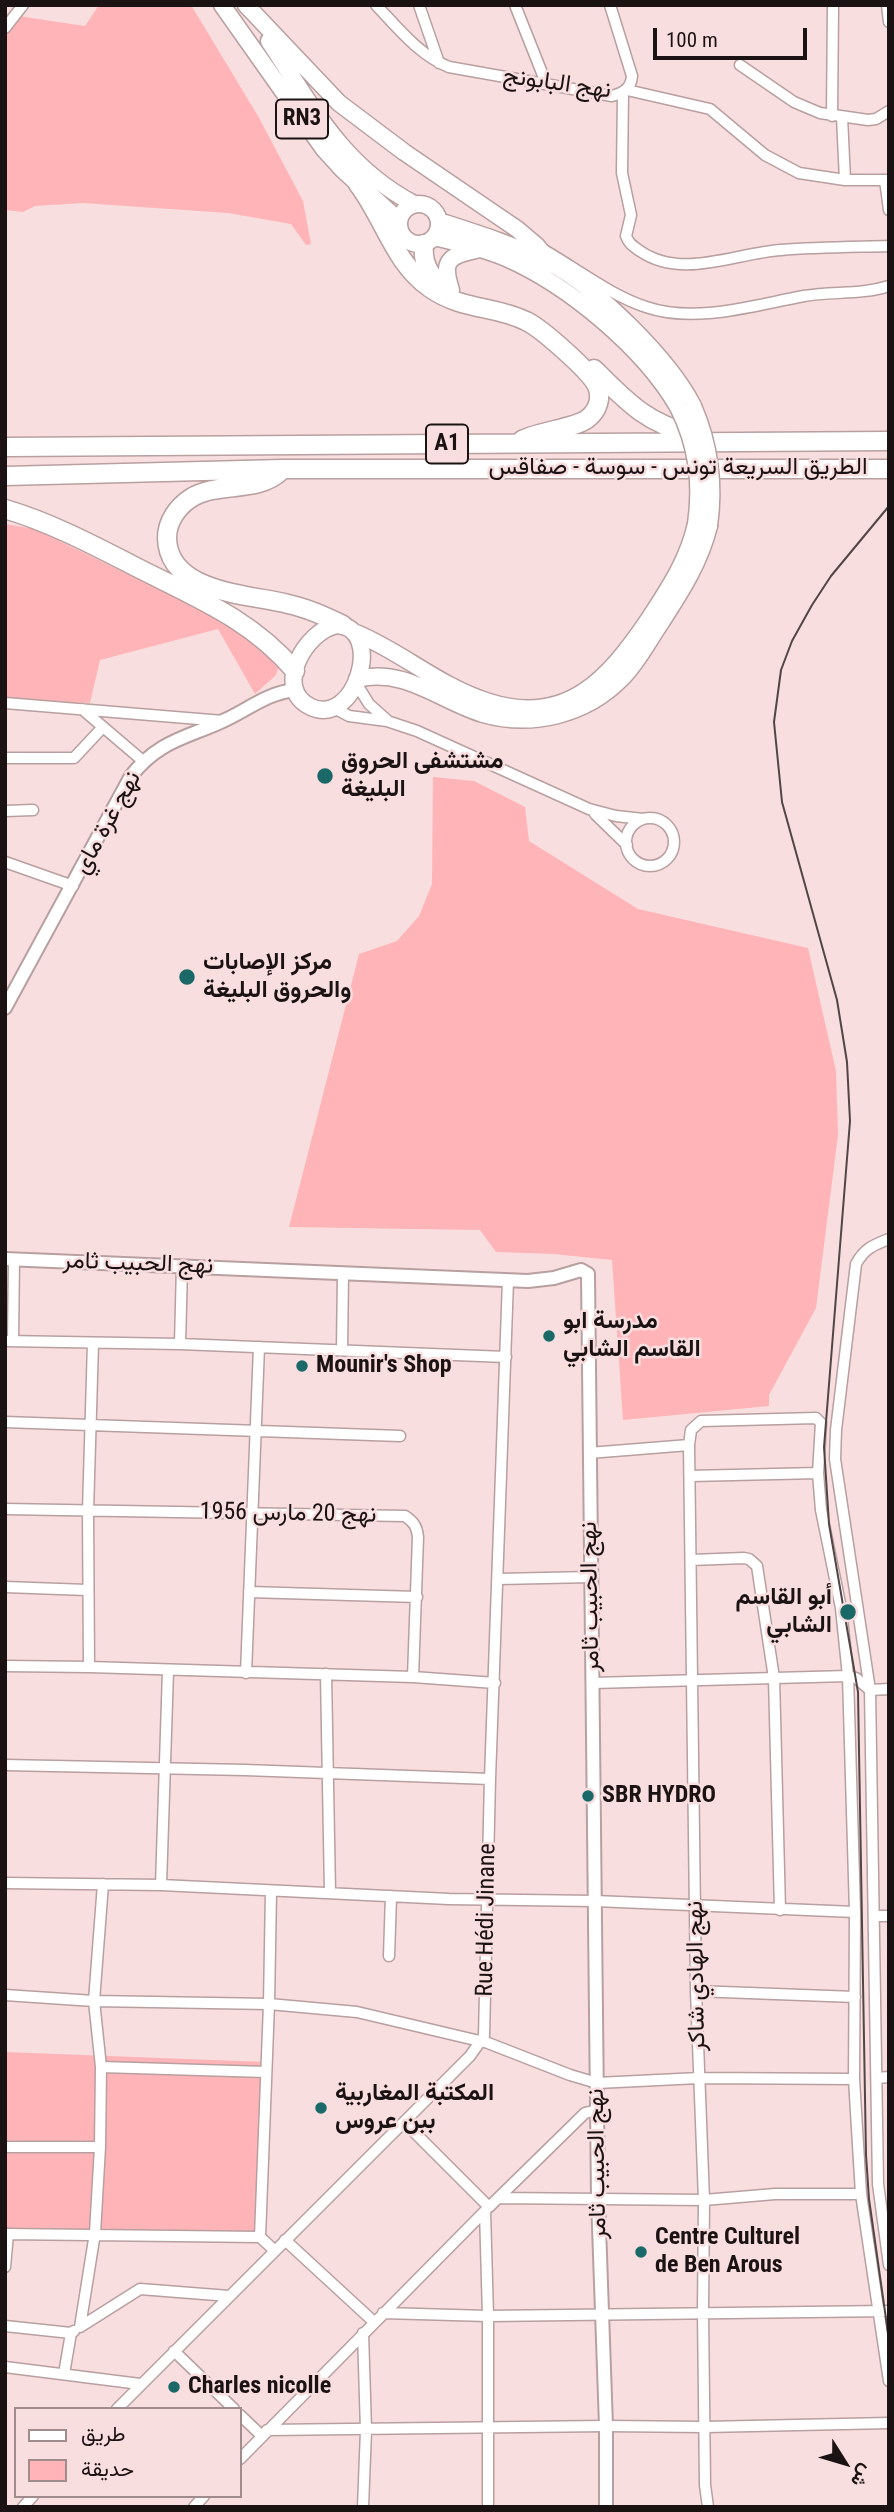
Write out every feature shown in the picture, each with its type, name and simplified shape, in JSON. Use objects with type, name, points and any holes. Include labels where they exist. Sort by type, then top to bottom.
[{"type":"highway","name":"RN3","points":[[222,5],[323,148],[398,220],[403,237],[412,244],[433,234],[433,209],[427,205],[414,204],[389,189],[344,150],[246,5]]},
{"type":"highway","points":[[246,5],[338,103],[537,246],[550,263]]},
{"type":"highway","points":[[358,184],[415,277],[451,300],[527,321],[545,334],[594,381],[599,400],[589,418],[577,424],[535,434],[514,444]]},
{"type":"highway","points":[[398,220],[404,210],[414,204]]},
{"type":"highway","points":[[282,469],[264,482],[208,491],[185,503],[173,516],[167,532],[168,550],[182,572],[197,582],[300,607],[350,629],[440,681],[486,702],[521,708],[563,703],[600,680],[627,652],[676,578],[712,499],[710,458],[704,432],[686,406],[606,323],[536,273],[482,249],[433,234]]},
{"type":"highway","points":[[433,234],[513,247],[550,263],[585,288],[635,332],[670,370],[686,406]]},
{"type":"highway","points":[[433,234],[424,258],[429,272],[438,282],[451,290],[531,313],[554,329],[643,416],[677,431],[718,440]]},
{"type":"highway","points":[[451,290],[446,271],[449,261],[458,254],[482,249]]},
{"type":"highway","name":"الطريق السريعة تونس - سوسة - صفاقس","points":[[5,447],[718,440],[889,441]]},
{"type":"highway","name":"الطريق السريعة تونس - سوسة - صفاقس","points":[[5,476],[282,469],[889,469]]},
{"type":"highway","points":[[5,509],[67,532],[231,615],[268,642],[295,678],[302,701],[314,708],[334,708],[346,700],[356,681],[362,648],[350,629],[332,626],[313,638],[303,651],[295,678]]},
{"type":"highway","points":[[356,681],[385,675],[403,678],[470,709],[500,718],[542,718],[580,707],[612,687],[637,659],[689,579],[701,551],[702,525]]},
{"type":"street","points":[[5,28],[23,5]]},
{"type":"street","points":[[376,5],[413,44],[439,64]]},
{"type":"street","points":[[419,5],[439,64]]},
{"type":"street","points":[[515,5],[546,83]]},
{"type":"street","name":"نهج البابونج","points":[[439,64],[471,73],[546,83],[612,96],[625,91],[632,83],[632,76],[610,5]]},
{"type":"street","points":[[833,5],[837,116],[845,180]]},
{"type":"street","points":[[887,5],[889,22]]},
{"type":"street","points":[[413,44],[422,41],[428,33]]},
{"type":"street","points":[[740,65],[811,111],[876,119],[889,111]]},
{"type":"street","points":[[889,210],[887,180],[814,177],[781,165],[734,132],[710,109],[625,91],[622,173],[631,215],[626,236],[631,246],[649,257],[669,264],[696,264],[780,250],[889,246]]},
{"type":"street","points":[[537,246],[632,301],[671,313],[700,314],[818,294],[870,292],[889,286]]},
{"type":"street","name":"نهج غرة ماي","points":[[5,1008],[131,776],[143,761],[187,734],[224,721],[267,696],[278,685],[295,678]]},
{"type":"street","points":[[356,681],[369,704],[387,721]]},
{"type":"street","points":[[5,703],[224,721]]},
{"type":"street","points":[[82,708],[143,761]]},
{"type":"street","points":[[334,708],[349,716],[387,721],[418,731],[589,809],[616,816],[657,819],[669,827],[674,841],[670,856],[658,865],[642,864],[634,860],[626,845],[589,809]]},
{"type":"street","points":[[5,758],[74,758],[103,727]]},
{"type":"street","points":[[5,811],[33,810]]},
{"type":"street","points":[[626,845],[630,829],[643,819]]},
{"type":"street","points":[[5,862],[73,886]]},
{"type":"street","points":[[889,1240],[862,1252],[856,1265],[835,1445],[838,1489],[870,1689],[878,2184],[889,2265]]},
{"type":"street","points":[[10,1259],[9,1341],[180,1344],[506,1357]]},
{"type":"street","name":"نهج الحبيب ثامر","points":[[10,1259],[508,1280],[540,1280],[581,1270],[588,1274],[598,2197],[606,2507]]},
{"type":"street","points":[[180,1344],[182,1266]]},
{"type":"street","points":[[342,1350],[344,1273]]},
{"type":"street","name":"Rue Hédi Jinane","points":[[482,2041],[486,2025],[490,1779],[508,1280]]},
{"type":"street","points":[[89,1667],[88,1511],[93,1343]]},
{"type":"street","points":[[246,1672],[259,1347]]},
{"type":"street","points":[[589,1453],[689,1445],[691,1430],[701,1421],[819,1419],[821,1423],[818,1473],[821,1510],[841,1608],[848,1676],[855,1912],[854,2078],[861,2194],[889,2381]]},
{"type":"street","points":[[5,1422],[400,1436]]},
{"type":"street","name":"نهج الهادي شاكر","points":[[689,1445],[696,1991],[704,2200],[703,2312],[708,2507]]},
{"type":"street","points":[[690,1476],[818,1473]]},
{"type":"street","name":"نهج 20 مارس 1956","points":[[5,1508],[405,1516],[417,1528],[413,1677]]},
{"type":"street","points":[[691,1560],[744,1558],[757,1566],[774,1678],[780,1910]]},
{"type":"street","points":[[498,1578],[591,1577]]},
{"type":"street","points":[[5,1587],[88,1590]]},
{"type":"street","points":[[249,1592],[416,1597]]},
{"type":"street","points":[[5,1666],[413,1677],[495,1683]]},
{"type":"street","points":[[161,1885],[168,1671]]},
{"type":"street","points":[[326,1674],[330,1893]]},
{"type":"street","points":[[593,1683],[848,1676],[856,1678],[870,1689],[889,1689]]},
{"type":"street","points":[[5,1765],[490,1779]]},
{"type":"street","points":[[5,1883],[161,1885],[487,1900],[595,1901],[855,1912]]},
{"type":"street","points":[[80,2327],[95,2234],[100,2147],[101,2067],[94,2001],[103,1884]]},
{"type":"street","points":[[260,2237],[271,1891]]},
{"type":"street","points":[[389,1956],[391,1896]]},
{"type":"street","points":[[874,1916],[889,1916]]},
{"type":"street","points":[[696,1991],[855,1997]]},
{"type":"street","points":[[5,1995],[94,2001],[269,2004],[357,2012],[482,2041],[597,2083],[699,2078],[854,2078]]},
{"type":"street","points":[[119,2407],[482,2041]]},
{"type":"street","points":[[101,2067],[266,2072]]},
{"type":"street","points":[[877,2078],[889,2077]]},
{"type":"street","points":[[242,2457],[585,2113],[597,2110]]},
{"type":"street","points":[[404,2122],[487,2209],[488,2507]]},
{"type":"street","points":[[5,2147],[100,2147]]},
{"type":"street","points":[[498,2198],[704,2200],[775,2194],[861,2194]]},
{"type":"street","points":[[5,2267],[7,2234],[260,2237],[274,2250]]},
{"type":"street","points":[[285,2240],[374,2322]]},
{"type":"street","points":[[5,2326],[71,2333],[140,2289],[147,2288],[229,2296]]},
{"type":"street","points":[[383,2313],[488,2316],[889,2311]]},
{"type":"street","points":[[64,2374],[71,2333]]},
{"type":"street","points":[[363,2333],[366,2430],[363,2507]]},
{"type":"street","points":[[174,2351],[232,2407]]},
{"type":"street","points":[[5,2367],[140,2385]]},
{"type":"street","points":[[242,2416],[264,2433],[889,2423]]},
{"type":"green space","points":[[99,5],[191,5],[258,116],[303,201],[311,244],[306,245],[291,224],[228,213],[83,203],[35,206],[23,212],[5,210],[5,14],[85,26]]},
{"type":"green space","points":[[5,524],[35,529],[221,620],[269,648],[279,666],[276,675],[255,694],[218,629],[100,660],[90,703],[5,700]]},
{"type":"green space","points":[[433,777],[474,781],[525,807],[529,841],[638,909],[808,948],[836,1071],[838,1135],[816,1308],[769,1395],[769,1406],[623,1420],[612,1260],[496,1252],[480,1230],[289,1227],[359,954],[397,941],[419,916],[432,884]]},
{"type":"green space","points":[[5,2052],[265,2062],[257,2238],[5,2233]]},
{"type":"tram line","points":[[889,506],[831,576],[792,641],[781,670],[774,722],[782,802],[837,1000],[847,1062],[850,1121],[824,1447],[829,1524],[858,1692],[866,2155],[869,2199],[889,2340]]},
{"type":"place","name":"مشتشفى الحروق البليغة","points":[[325,776]]},
{"type":"place","name":"مركز الإصابات والحروق البليغة","points":[[187,977]]},
{"type":"place","name":"مدرسة ابو القاسم الشابي","points":[[549,1336]]},
{"type":"place","name":"Mounir's Shop","points":[[302,1366]]},
{"type":"place","name":"أبو القاسم الشابي","points":[[848,1612]]},
{"type":"place","name":"SBR HYDRO","points":[[588,1796]]},
{"type":"place","name":"المكتبة المغاربية ببن عروس","points":[[321,2108]]},
{"type":"place","name":"Centre Culturel de Ben Arous","points":[[641,2252]]},
{"type":"place","name":"Charles nicolle","points":[[174,2387]]}]
